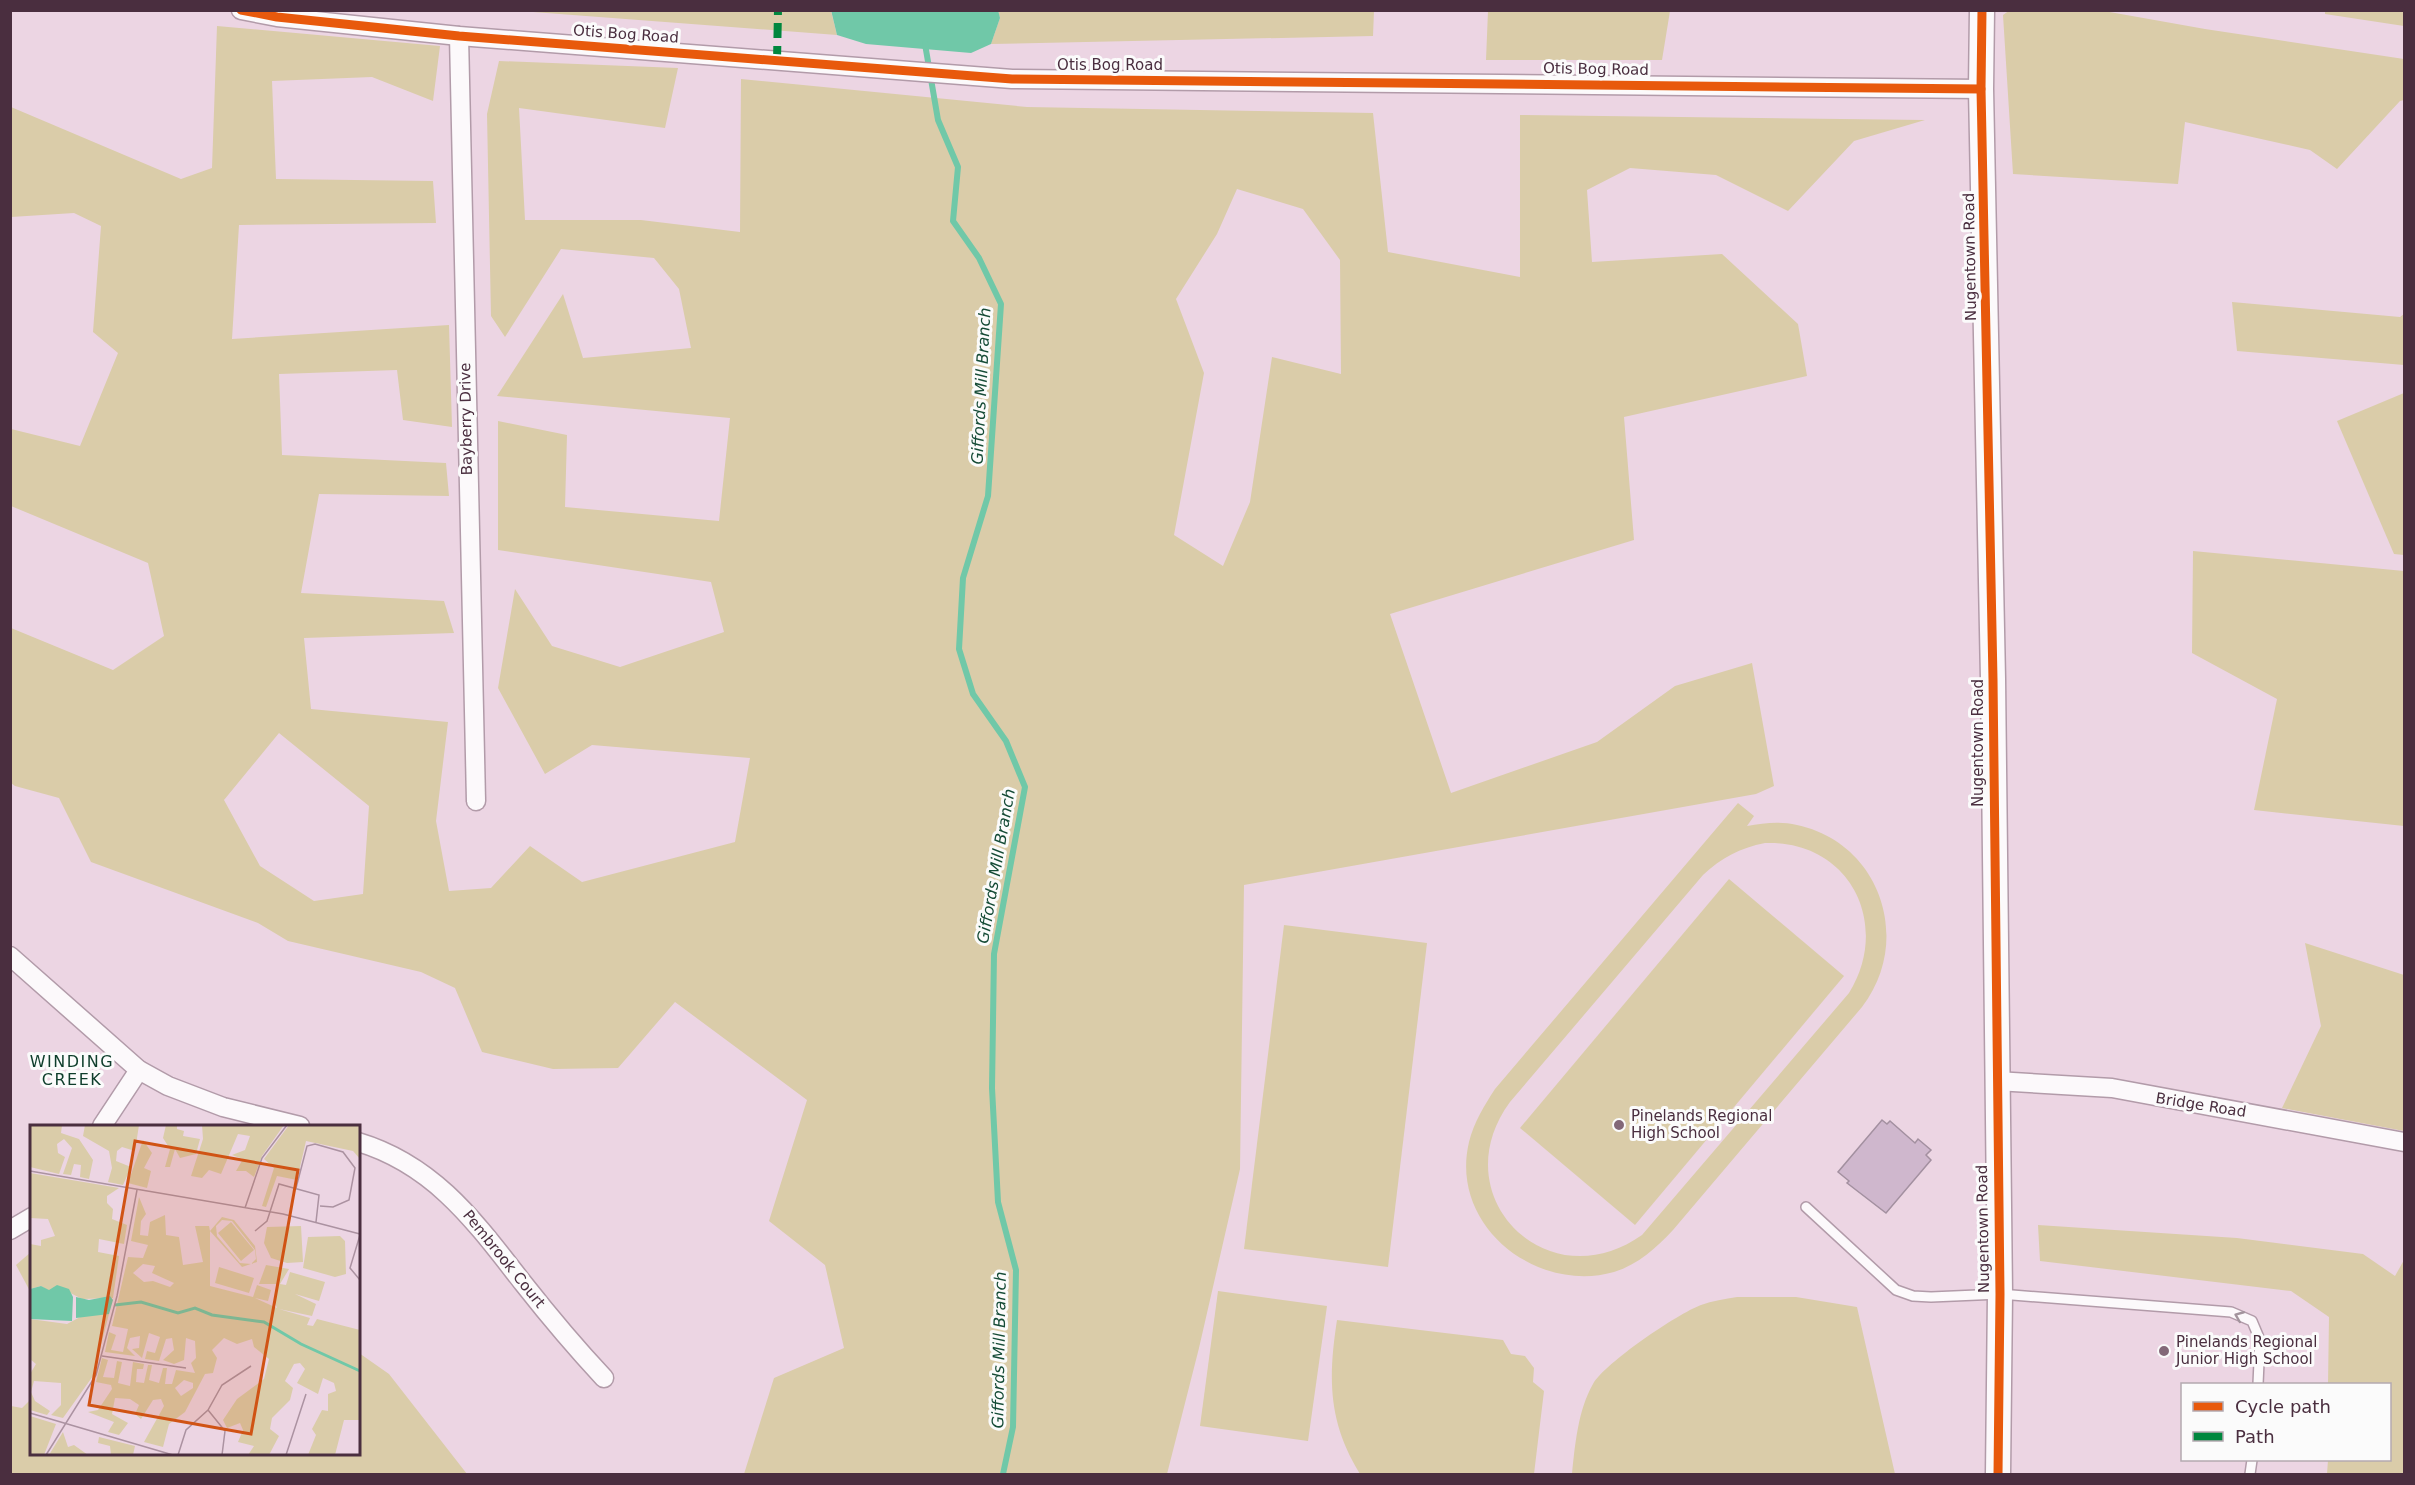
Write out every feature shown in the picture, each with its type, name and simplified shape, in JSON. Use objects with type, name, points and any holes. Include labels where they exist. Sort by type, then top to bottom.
[{"type":"street","name":"Otis Bog Road","points":[[242,10],[277,17],[459,36],[1012,79],[1981,88]]},
{"type":"street","name":"Nugentown Road","points":[[1982,10],[1981,88],[1993,668],[2000,1294],[1998,1474]]},
{"type":"street","name":"Bayberry Drive","points":[[459,36],[476,801]]},
{"type":"street","points":[[10,956],[139,1071],[168,1086],[224,1107],[296,1125]]},
{"type":"street","points":[[103,1125],[139,1071]]},
{"type":"street","name":"Bridge Road","points":[[1996,1082],[2112,1088],[2404,1142]]},
{"type":"street","name":"Pembrook Court","points":[[360,1143],[383,1149],[426,1175],[468,1212],[569,1341],[604,1378]]},
{"type":"street","points":[[10,1230],[30,1217]]},
{"type":"lane","points":[[1806,1207],[1896,1290],[1913,1296],[2000,1294],[2231,1312],[2252,1321],[2260,1340],[2258,1383]]},
{"type":"shaded area","points":[[831,10],[998,10],[1000,18],[991,44],[971,53],[866,44],[837,35]]},
{"type":"shaded area","points":[[1488,10],[1670,11],[1662,60],[1486,60]]},
{"type":"shaded area","points":[[2010,10],[2104,11],[2205,29],[2404,59],[2404,100],[2400,101],[2337,169],[2310,150],[2185,122],[2178,184],[2013,174],[2003,15]]},
{"type":"shaded area","points":[[520,11],[831,11],[837,35]]},
{"type":"shaded area","points":[[998,11],[1374,11],[1373,36],[991,44],[1000,18]]},
{"type":"shaded area","points":[[2325,11],[2404,11],[2404,26],[2325,14]]},
{"type":"shaded area","points":[[217,26],[440,46],[433,101],[372,77],[272,81],[276,179],[433,181],[436,223],[239,225],[232,339],[449,325],[452,427],[403,420],[397,370],[279,374],[282,455],[446,463],[449,496],[319,494],[301,593],[444,601],[454,633],[304,638],[311,709],[448,722],[436,821],[449,891],[491,888],[530,846],[582,882],[735,842],[750,758],[592,745],[545,774],[498,688],[515,589],[552,646],[620,667],[724,632],[711,582],[498,550],[498,421],[567,435],[565,507],[719,521],[730,418],[497,396],[563,294],[583,358],[691,348],[679,289],[654,258],[561,249],[505,337],[491,316],[487,114],[499,61],[678,68],[665,128],[519,108],[525,220],[641,220],[740,232],[741,79],[1027,107],[1373,113],[1388,252],[1520,277],[1520,115],[1925,120],[1854,141],[1788,211],[1716,175],[1630,168],[1587,190],[1592,262],[1722,254],[1798,324],[1807,376],[1624,417],[1634,540],[1390,614],[1451,793],[1597,742],[1675,686],[1752,663],[1774,786],[1756,794],[1244,885],[1240,1169],[1167,1474],[744,1474],[774,1378],[844,1348],[825,1265],[769,1221],[807,1100],[675,1002],[618,1068],[553,1069],[482,1052],[455,988],[421,972],[288,941],[258,923],[91,862],[59,798],[11,783],[11,628],[113,670],[164,636],[148,563],[11,506],[11,429],[80,446],[118,353],[93,332],[101,226],[74,213],[11,217],[11,107],[181,179],[212,168]],"holes":[[[1237,189],[1303,209],[1340,260],[1341,374],[1272,357],[1250,502],[1223,566],[1174,535],[1204,373],[1176,299],[1217,234]],[[279,733],[369,806],[363,894],[314,901],[260,866],[224,800]]]},
{"type":"shaded area","points":[[2232,302],[2400,317],[2404,314],[2404,365],[2237,351]]},
{"type":"shaded area","points":[[2404,393],[2404,555],[2394,554],[2337,421]]},
{"type":"shaded area","points":[[2193,551],[2404,571],[2404,826],[2254,810],[2277,699],[2192,653]]},
{"type":"shaded area","points":[[1738,803],[1754,816],[1747,826],[1772,823],[1791,824],[1826,835],[1850,852],[1868,873],[1880,898],[1886,925],[1885,953],[1877,981],[1862,1007],[1673,1230],[1631,1265],[1614,1272],[1585,1276],[1556,1273],[1529,1263],[1505,1247],[1486,1226],[1472,1201],[1466,1173],[1471,1135],[1495,1089]],"holes":[[[1765,843],[1794,846],[1820,855],[1840,871],[1855,891],[1863,914],[1866,940],[1861,966],[1849,993],[1642,1235],[1607,1252],[1572,1256],[1541,1247],[1515,1229],[1497,1203],[1488,1172],[1492,1137],[1510,1102],[1703,875],[1724,859],[1747,848]]]},
{"type":"shaded area","points":[[1729,879],[1844,976],[1635,1225],[1520,1128]]},
{"type":"shaded area","points":[[1284,925],[1427,943],[1388,1267],[1244,1249]]},
{"type":"shaded area","points":[[2305,943],[2404,975],[2404,1131],[2282,1108],[2321,1026]]},
{"type":"shaded area","points":[[2038,1225],[2237,1238],[2363,1254],[2395,1276],[2404,1260],[2404,1474],[2327,1474],[2328,1461],[2391,1461],[2391,1383],[2328,1383],[2329,1317],[2291,1291],[2040,1261]]},
{"type":"shaded area","points":[[30,1253],[30,1291],[16,1265]]},
{"type":"shaded area","points":[[1218,1291],[1327,1306],[1308,1441],[1200,1426]]},
{"type":"shaded area","points":[[1737,1297],[1796,1297],[1857,1307],[1895,1474],[1572,1474],[1576,1440],[1584,1405],[1593,1384],[1600,1375],[1642,1340],[1690,1310],[1714,1301]]},
{"type":"shaded area","points":[[1337,1320],[1503,1340],[1511,1354],[1525,1356],[1534,1368],[1533,1382],[1544,1391],[1534,1474],[1360,1474],[1349,1455],[1342,1436],[1333,1400],[1332,1362]]},
{"type":"shaded area","points":[[360,1354],[389,1374],[467,1474],[11,1474],[11,1406],[22,1408],[30,1400],[30,1455],[360,1455]]},
{"type":"building","points":[[1882,1120],[1887,1124],[1890,1121],[1915,1143],[1918,1139],[1931,1150],[1926,1155],[1931,1160],[1886,1213],[1847,1183],[1849,1181],[1838,1172]]},
{"type":"waterway","name":"Giffords Mill Branch","points":[[925,44],[938,120],[958,167],[953,221],[979,258],[1001,304],[988,496],[963,578],[959,649],[973,694],[1006,741],[1025,787],[994,954],[992,1088],[998,1202],[1016,1270],[1013,1427],[1003,1474]]},
{"type":"marked path","points":[[777,61],[778,10]]},
{"type":"cycle path","points":[[241,10],[277,17],[459,36],[1012,79],[1981,89]]},
{"type":"cycle path","points":[[1982,10],[1981,89],[1993,679],[2000,1294],[1998,1474]]},
{"type":"place","name":"Pinelands Regional High School","points":[[1619,1125]]},
{"type":"place","name":"Pinelands Regional Junior High School","points":[[2164,1351]]},
{"type":"district","name":"WINDING CREEK","points":[[72,1070]]}]
